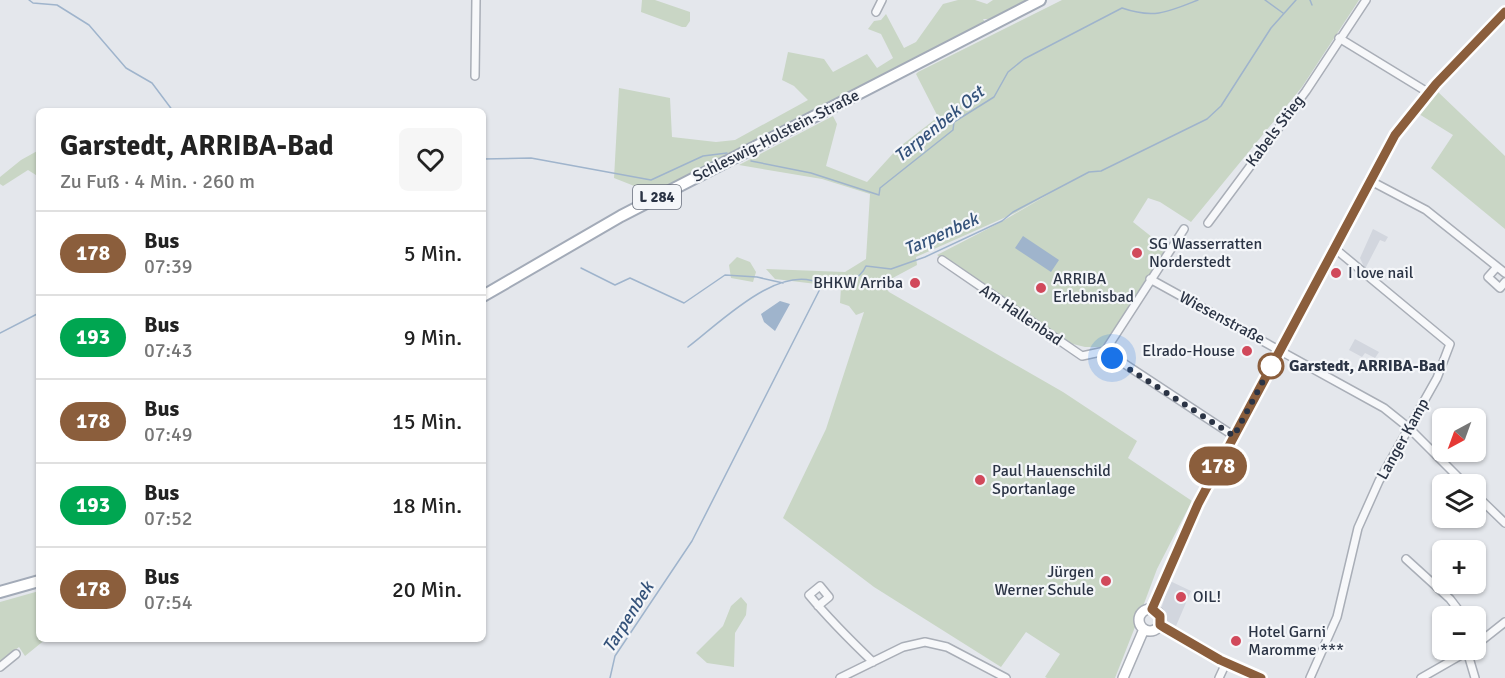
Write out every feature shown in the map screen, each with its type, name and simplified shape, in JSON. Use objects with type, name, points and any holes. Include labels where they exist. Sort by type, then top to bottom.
[{"type":"main road","name":"Schleswig-Holstein-Straße","points":[[486,294],[621,216],[1040,0]]},
{"type":"main road","points":[[1144,629],[1140,623],[1140,617],[1144,612],[1152,609],[1198,504],[1333,247],[1395,135],[1429,93],[1505,12]]},
{"type":"main road","points":[[0,592],[36,582]]},
{"type":"main road","points":[[1144,629],[1155,630],[1160,625],[1160,616],[1152,609]]},
{"type":"main road","points":[[1160,625],[1226,663],[1261,678]]},
{"type":"main road","points":[[1123,678],[1144,629]]},
{"type":"street","points":[[475,76],[476,0]]},
{"type":"street","points":[[876,12],[882,0]]},
{"type":"street","name":"Kabels Stieg","points":[[1208,223],[1306,91],[1366,0]]},
{"type":"street","points":[[1339,38],[1429,93]]},
{"type":"street","points":[[1369,180],[1426,210],[1505,273]]},
{"type":"street","points":[[1184,229],[1105,351],[1234,436]]},
{"type":"street","name":"Langer Kamp","points":[[1310,678],[1337,617],[1358,528],[1379,481],[1437,378],[1450,344],[1333,247]]},
{"type":"street","name":"Am Hallenbad","points":[[942,260],[1082,356],[1105,351]]},
{"type":"street","points":[[1496,267],[1488,277],[1500,288],[1505,282]]},
{"type":"street","name":"Wiesenstraße","points":[[1150,279],[1357,391],[1384,408],[1409,428],[1455,474]]},
{"type":"street","points":[[1486,505],[1505,523]]},
{"type":"street","points":[[1406,559],[1455,606]]},
{"type":"street","points":[[818,606],[873,662]]},
{"type":"street","points":[[1486,637],[1505,622]]},
{"type":"street","points":[[840,678],[909,645],[928,642],[944,646],[996,676],[1006,678]]},
{"type":"street","points":[[0,667],[16,654]]},
{"type":"street","points":[[1421,678],[1451,660]]},
{"type":"street","points":[[1470,660],[1475,678]]},
{"type":"street","points":[[1219,678],[1226,663]]},
{"type":"shaded area","points":[[1373,229],[1388,237],[1385,242],[1380,240],[1365,269],[1360,258]]},
{"type":"shaded area","points":[[1355,339],[1379,352],[1375,358],[1365,353],[1362,357],[1349,350]]},
{"type":"shaded area","name":"OIL!","points":[[1170,581],[1191,591],[1176,626],[1165,620],[1161,609]]},
{"type":"green space","points":[[642,0],[655,0],[690,12],[690,21],[686,27],[682,27],[641,12]]},
{"type":"green space","points":[[958,0],[975,0],[987,4],[993,0],[1029,0],[990,19],[983,19],[985,22],[665,188],[652,193],[614,178],[619,88],[670,98],[672,137],[716,142],[735,140],[808,100],[794,86],[782,80],[788,52],[824,59],[833,72],[867,54],[877,68],[893,58],[881,34],[868,29],[874,21],[881,20],[886,14],[904,48],[916,42],[943,4]]},
{"type":"green space","points":[[1062,0],[1359,0],[1302,87],[1191,222],[1160,202],[1148,198],[1133,222],[1167,249],[1102,347],[1085,347],[1069,343],[937,255],[1001,222],[1054,191],[1015,213],[916,257],[917,265],[889,280],[884,286],[889,292],[1063,392],[1137,441],[1128,458],[1192,501],[1157,569],[1142,609],[1136,617],[1135,627],[1115,678],[1045,677],[1060,654],[1026,632],[1001,667],[874,587],[783,518],[826,429],[864,312],[856,315],[849,306],[840,303],[841,287],[775,279],[766,269],[845,272],[866,259],[870,194],[822,179],[739,165],[833,116],[837,124],[826,166],[867,182],[898,148],[938,117],[916,74],[918,72]]},
{"type":"green space","points":[[1437,91],[1505,156],[1505,229],[1431,168],[1453,135],[1419,114]]},
{"type":"green space","points":[[36,152],[36,175],[28,170],[3,186],[0,184],[0,177],[21,160]]},
{"type":"green space","points":[[737,257],[750,262],[756,272],[753,282],[731,278],[729,265]]},
{"type":"green space","points":[[36,592],[36,642],[42,642],[25,656],[19,647],[0,662],[0,602]]},
{"type":"green space","points":[[741,597],[747,604],[746,615],[735,633],[734,667],[707,663],[696,653],[723,626],[731,606]]},
{"type":"water","points":[[1023,236],[1059,260],[1051,272],[1015,248]]},
{"type":"water","points":[[780,301],[790,304],[775,331],[764,322],[761,314]]},
{"type":"waterway","points":[[29,0],[33,3],[57,5],[89,25],[126,68],[152,83],[171,108]]},
{"type":"waterway","name":"Tarpenbek Ost","points":[[751,161],[811,173],[879,195],[880,188],[953,130],[954,122],[994,97],[1008,72],[1024,59],[1122,8],[1143,13],[1161,13],[1198,0]]},
{"type":"waterway","name":"Tarpenbek Ost","points":[[1265,0],[1283,13]]},
{"type":"waterway","name":"Tarpenbek","points":[[610,678],[615,656],[692,541],[822,285],[842,283],[853,279],[863,272],[866,266],[891,269],[925,257],[1002,221],[1013,212],[1089,172],[1101,171],[1207,119],[1221,106],[1271,28],[1296,0]]},
{"type":"waterway","points":[[1310,0],[1312,5]]},
{"type":"waterway","name":"Tarpenbek Ost","points":[[486,159],[531,158],[651,180],[703,156],[727,153]]},
{"type":"waterway","points":[[581,268],[615,285],[630,278],[684,303],[725,275],[757,277],[783,283]]},
{"type":"waterway","points":[[688,347],[733,311],[769,288],[787,281],[805,279],[821,284]]},
{"type":"waterway","name":"Tarpenbek Ost","points":[[0,333],[36,315]]},
{"type":"bus line","name":"178","points":[[1261,678],[1220,660],[1160,625],[1160,616],[1152,609],[1198,504],[1340,234],[1395,135],[1436,84],[1505,12]]},
{"type":"place","name":"SG Wasserratten Norderstedt","points":[[1137,253]]},
{"type":"place","name":"I love nail","points":[[1336,273]]},
{"type":"place","name":"BHKW Arriba","points":[[915,283]]},
{"type":"place","name":"ARRIBA Erlebnisbad","points":[[1041,288]]},
{"type":"place","name":"Elrado-House","points":[[1247,351]]},
{"type":"place","name":"Garstedt, ARRIBA-Bad","points":[[1271,366]]},
{"type":"place","name":"Paul Hauenschild Sportanlage","points":[[980,480]]},
{"type":"place","name":"Jürgen Werner Schule","points":[[1106,581]]},
{"type":"place","name":"OIL!","points":[[1181,597]]},
{"type":"place","name":"Hotel Garni Maromme ***","points":[[1236,641]]},
{"type":"route","points":[[1112,358],[1234,436],[1271,366]]}]
